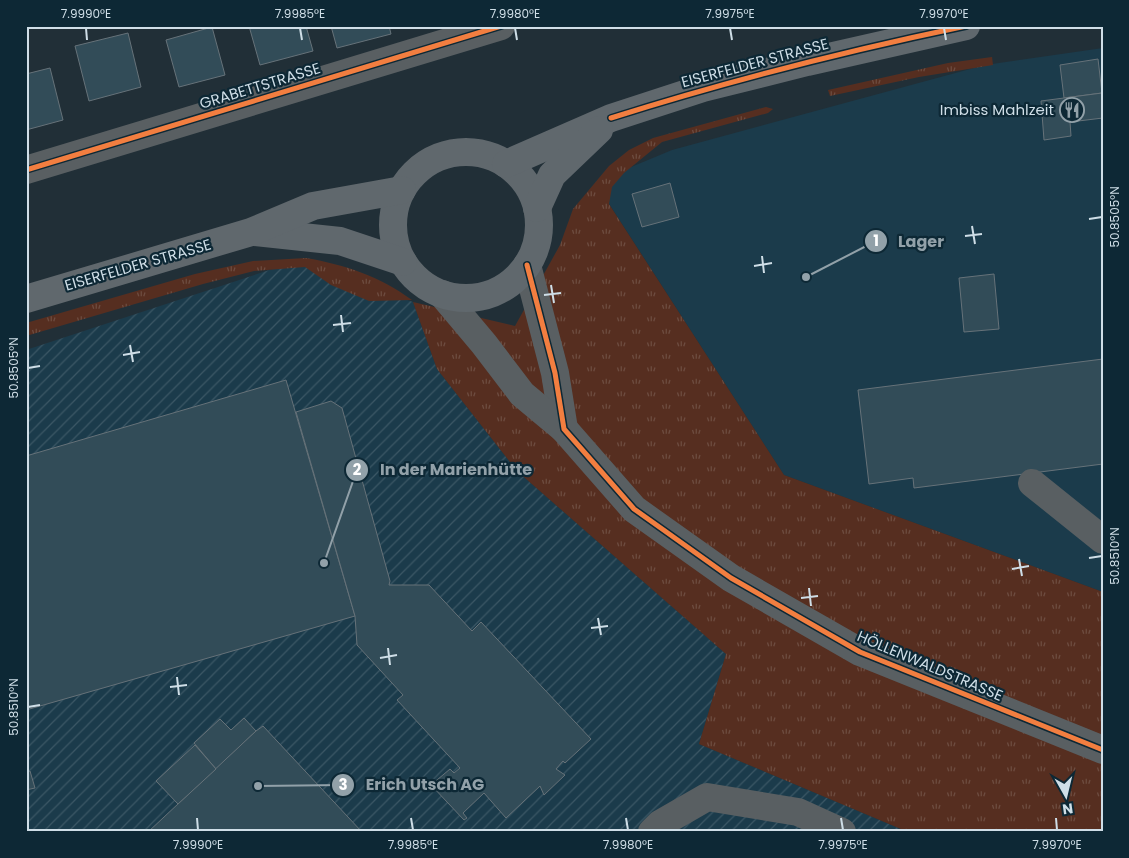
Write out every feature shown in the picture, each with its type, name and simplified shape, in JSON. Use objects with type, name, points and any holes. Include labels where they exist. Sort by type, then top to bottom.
[{"type":"main road","name":"EISERFELDER STRASSE","points":[[506,164],[611,118],[703,88],[966,26]]},
{"type":"main road","name":"EISERFELDER STRASSE","points":[[537,208],[552,176],[611,118]]},
{"type":"main road","points":[[460,152],[484,154],[506,164],[520,176],[530,191],[537,208],[539,228],[536,247],[527,265],[511,283],[489,294],[466,298],[442,294],[426,287],[413,276],[403,262],[394,238],[394,213],[402,190],[417,171],[437,158],[460,152]]},
{"type":"main road","name":"EISERFELDER STRASSE","points":[[26,298],[250,232],[313,206],[402,190]]},
{"type":"main road","name":"EISERFELDER STRASSE","points":[[250,232],[340,240],[403,262]]},
{"type":"street","name":"GRABETTSTRASSE","points":[[26,170],[501,26]]},
{"type":"street","points":[[527,265],[554,372],[564,429]]},
{"type":"street","name":"HÖLLENWALDSTRASSE","points":[[442,294],[484,344],[522,394],[564,429],[634,509],[731,578],[860,652],[1103,750]]},
{"type":"street","points":[[1032,483],[1103,540]]},
{"type":"street","points":[[652,832],[660,824],[707,797],[798,812],[842,832]]},
{"type":"shaded area","points":[[1103,48],[1103,592],[784,475],[595,182],[672,150],[985,65]]},
{"type":"shaded area","points":[[297,261],[413,302],[437,369],[517,471],[726,654],[699,744],[908,832],[26,832],[26,350]]},
{"type":"green space","points":[[992,57],[993,65],[919,77],[830,96],[828,90],[948,63]]},
{"type":"green space","points":[[766,107],[773,109],[768,113],[662,142],[624,173],[612,187],[609,204],[784,475],[1103,592],[1103,832],[908,832],[699,744],[726,654],[517,471],[437,369],[413,302],[515,326],[560,245],[573,209],[609,166],[629,150],[653,138]]},
{"type":"green space","points":[[306,258],[335,264],[375,278],[412,300],[369,301],[331,285],[305,267],[254,271],[26,336],[26,323],[195,274],[253,261]]},
{"type":"building","points":[[249,26],[306,26],[313,51],[260,65]]},
{"type":"building","points":[[331,26],[389,26],[391,34],[337,48]]},
{"type":"building","points":[[212,27],[225,75],[179,87],[166,40]]},
{"type":"building","points":[[128,33],[141,87],[89,101],[75,46]]},
{"type":"building","points":[[1098,59],[1102,93],[1064,98],[1060,65]]},
{"type":"building","points":[[50,68],[63,120],[26,130],[26,74]]},
{"type":"building","name":"Imbiss Mahlzeit","points":[[1102,93],[1103,118],[1070,122],[1071,136],[1044,140],[1041,101]]},
{"type":"building","points":[[670,183],[679,217],[642,227],[632,194]]},
{"type":"building","points":[[994,274],[999,329],[964,332],[959,278]]},
{"type":"building","points":[[1103,359],[1103,464],[914,488],[913,478],[869,484],[858,390]]},
{"type":"building","points":[[286,380],[355,616],[26,710],[26,456]]},
{"type":"building","points":[[331,401],[342,408],[390,581],[389,585],[429,585],[472,631],[481,622],[591,739],[565,763],[563,761],[556,769],[565,775],[544,795],[540,786],[506,818],[484,793],[463,813],[467,818],[464,820],[431,785],[450,769],[454,773],[460,768],[397,700],[403,695],[357,645],[355,616],[296,412]]},
{"type":"building","points":[[244,718],[256,731],[216,769],[194,743],[220,719],[231,730]]},
{"type":"building","points":[[263,726],[362,832],[148,832],[256,731]]},
{"type":"building","points":[[195,745],[216,769],[178,804],[156,781]]},
{"type":"building","points":[[30,771],[35,788],[26,790],[26,772]]},
{"type":"cycle path","points":[[26,170],[501,26]]},
{"type":"cycle path","points":[[611,118],[787,67],[966,26]]},
{"type":"cycle path","points":[[527,265],[555,373],[564,429],[634,509],[731,578],[860,652],[1103,750]]},
{"type":"place","name":"Imbiss Mahlzeit","points":[[1072,110]]},
{"type":"place","name":"Lager","points":[[806,277]]},
{"type":"place","name":"In der Marienhütte","points":[[324,563]]},
{"type":"place","name":"Erich Utsch AG","points":[[258,786]]}]
